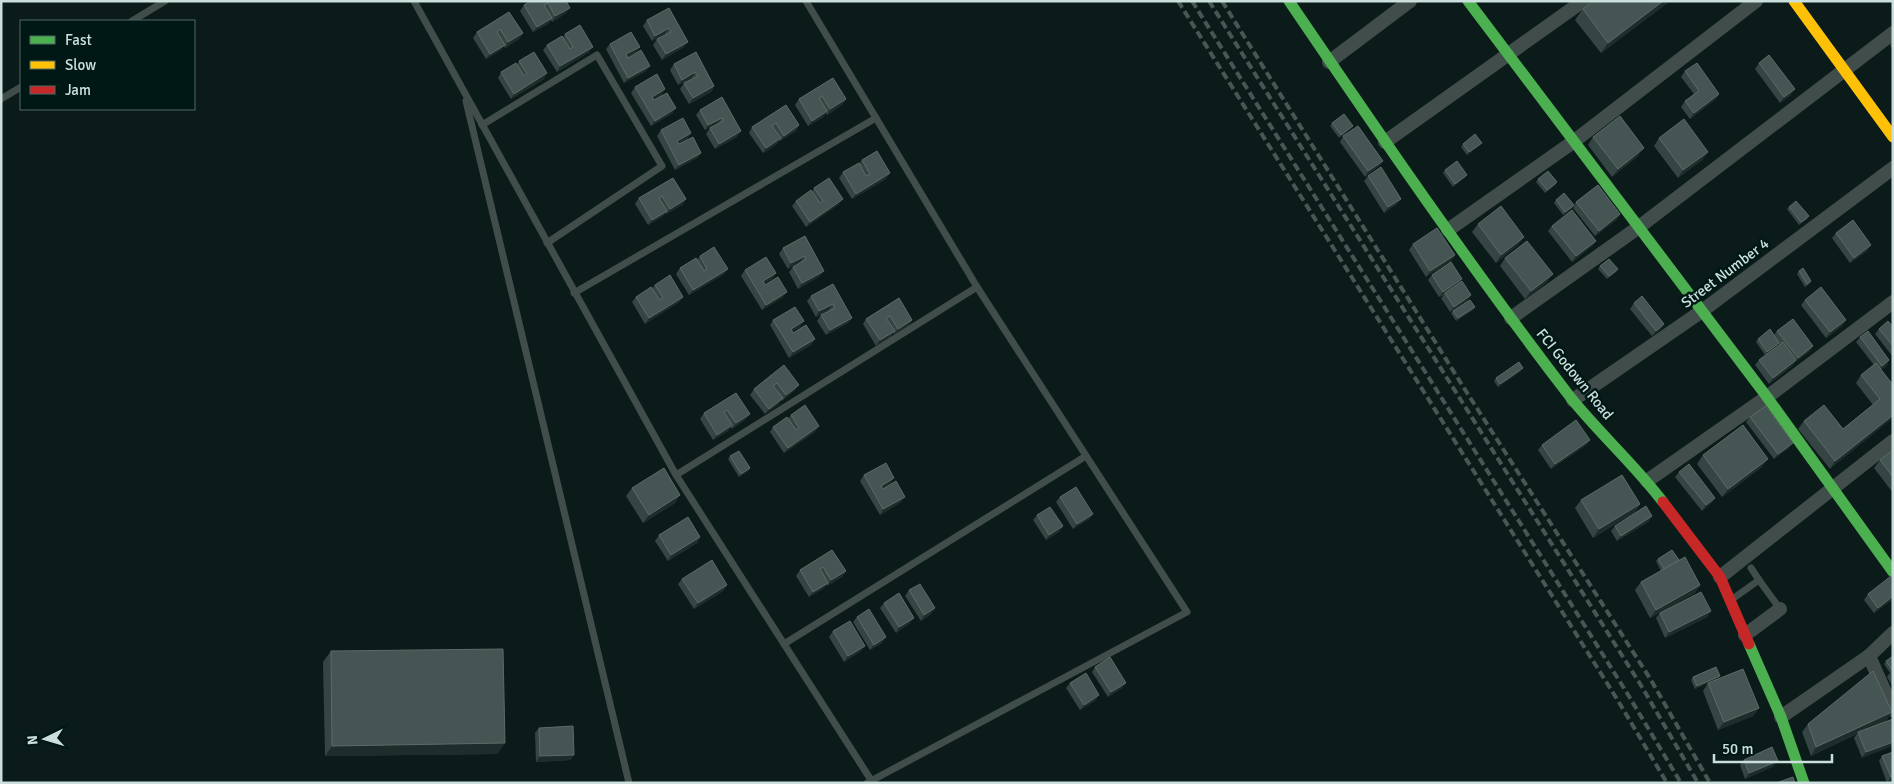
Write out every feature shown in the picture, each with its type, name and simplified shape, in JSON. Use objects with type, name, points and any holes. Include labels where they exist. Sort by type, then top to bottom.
[{"type":"street","name":"FCI Godown Road","points":[[1289,1],[1385,142],[1511,318],[1574,400],[1647,481],[1720,577],[1781,717],[1804,783]]},
{"type":"street","points":[[1329,62],[1410,1]]},
{"type":"street","points":[[1468,1],[1767,397],[1893,572]]},
{"type":"street","points":[[1385,142],[1509,56],[1583,1]]},
{"type":"street","points":[[1448,230],[1573,142],[1756,1]]},
{"type":"street","points":[[1794,1],[1893,137]]},
{"type":"street","points":[[1511,318],[1639,227],[1893,33]]},
{"type":"street","name":"Street Number 4","points":[[1574,400],[1702,311],[1893,168]]},
{"type":"street","points":[[1647,481],[1767,397],[1893,302]]},
{"type":"street","points":[[1720,577],[1893,441]]},
{"type":"street","points":[[1745,635],[1780,609]]},
{"type":"street","points":[[1781,717],[1869,656],[1893,633]]},
{"type":"street","points":[[1869,656],[1893,710]]},
{"type":"lane","points":[[134,20],[165,1]]},
{"type":"lane","points":[[414,1],[676,475],[869,782],[1187,612],[977,287],[806,1]]},
{"type":"lane","points":[[482,125],[597,55],[662,166],[547,243]]},
{"type":"lane","points":[[1,99],[20,88]]},
{"type":"lane","points":[[464,91],[629,783]]},
{"type":"lane","points":[[574,293],[876,118]]},
{"type":"lane","points":[[676,475],[977,287]]},
{"type":"lane","points":[[784,644],[1086,456]]},
{"type":"lane","points":[[1751,568],[1780,609]]},
{"type":"lane","points":[[1730,600],[1760,580]]},
{"type":"building","points":[[531,1],[566,1],[570,8],[555,16],[548,3],[544,5],[552,18],[537,27],[524,5]]},
{"type":"building","points":[[1593,1],[1663,1],[1608,43],[1583,9]]},
{"type":"building","points":[[669,8],[688,42],[666,54],[657,39],[671,32],[669,28],[655,36],[647,20]]},
{"type":"building","points":[[509,12],[523,33],[508,42],[500,29],[497,32],[505,45],[490,54],[477,32]]},
{"type":"building","points":[[580,25],[593,47],[560,66],[547,45],[562,36],[570,49],[573,47],[565,34]]},
{"type":"building","points":[[631,32],[640,47],[626,54],[628,58],[641,50],[650,66],[628,78],[610,44]]},
{"type":"building","points":[[534,52],[547,73],[514,94],[501,72],[516,63],[524,76],[527,74],[519,61]]},
{"type":"building","points":[[696,52],[714,86],[693,98],[684,83],[698,76],[695,72],[682,80],[674,64]]},
{"type":"building","points":[[1769,55],[1795,89],[1784,97],[1759,63]]},
{"type":"building","points":[[1697,63],[1719,94],[1694,113],[1685,101],[1699,91],[1685,71]]},
{"type":"building","points":[[657,74],[665,89],[652,97],[654,100],[667,93],[676,108],[655,121],[635,87]]},
{"type":"building","points":[[833,78],[846,99],[830,109],[822,96],[819,98],[827,111],[812,121],[799,99]]},
{"type":"building","points":[[722,97],[741,131],[719,144],[710,128],[723,121],[722,118],[708,125],[700,110]]},
{"type":"building","points":[[786,105],[799,125],[784,136],[776,123],[772,126],[781,138],[766,148],[752,127]]},
{"type":"building","points":[[1344,114],[1353,126],[1341,135],[1332,123]]},
{"type":"building","points":[[1620,116],[1644,148],[1618,169],[1593,137]]},
{"type":"building","points":[[683,118],[691,133],[677,141],[679,144],[693,137],[701,153],[679,165],[661,130]]},
{"type":"building","points":[[1684,119],[1708,152],[1683,170],[1659,138]]},
{"type":"building","points":[[1358,126],[1383,161],[1368,171],[1343,136]]},
{"type":"building","points":[[1475,134],[1482,143],[1469,152],[1463,144]]},
{"type":"building","points":[[877,151],[890,173],[856,194],[843,172],[859,163],[866,176],[870,174],[862,160]]},
{"type":"building","points":[[1457,161],[1467,175],[1455,184],[1445,170]]},
{"type":"building","points":[[1381,167],[1401,199],[1388,207],[1368,176]]},
{"type":"building","points":[[1548,171],[1557,182],[1547,190],[1538,179]]},
{"type":"building","points":[[673,178],[686,199],[670,209],[662,196],[659,198],[667,211],[652,220],[639,198]]},
{"type":"building","points":[[829,178],[843,199],[810,222],[796,201],[811,190],[820,203],[823,201],[814,188]]},
{"type":"building","points":[[1598,185],[1620,214],[1599,231],[1576,202]]},
{"type":"building","points":[[1564,193],[1574,205],[1565,212],[1556,200]]},
{"type":"building","points":[[1796,201],[1809,216],[1801,222],[1789,207]]},
{"type":"building","points":[[1501,206],[1524,237],[1501,255],[1478,224]]},
{"type":"building","points":[[1572,210],[1596,241],[1576,256],[1552,226]]},
{"type":"building","points":[[1853,220],[1871,245],[1854,258],[1836,233]]},
{"type":"building","points":[[1437,228],[1455,255],[1430,271],[1413,244]]},
{"type":"building","points":[[805,236],[824,271],[802,283],[793,267],[806,259],[805,256],[791,263],[783,248]]},
{"type":"building","points":[[1527,241],[1553,274],[1531,291],[1505,258]]},
{"type":"building","points":[[714,247],[728,269],[693,290],[680,268],[696,258],[704,271],[707,269],[700,256]]},
{"type":"building","points":[[766,257],[776,273],[763,281],[765,285],[778,277],[787,292],[766,305],[745,270]]},
{"type":"building","points":[[1609,259],[1618,269],[1609,276],[1600,266]]},
{"type":"building","points":[[1451,262],[1462,279],[1443,292],[1432,275]]},
{"type":"building","points":[[1803,268],[1811,281],[1807,284],[1799,271]]},
{"type":"building","points":[[670,275],[683,297],[649,318],[636,297],[651,287],[660,300],[663,298],[655,285]]},
{"type":"building","points":[[1462,281],[1471,295],[1454,307],[1445,293]]},
{"type":"building","points":[[833,284],[852,318],[830,330],[821,315],[835,308],[833,304],[819,311],[811,296]]},
{"type":"building","points":[[1821,287],[1846,320],[1830,332],[1805,300]]},
{"type":"building","points":[[1642,296],[1664,324],[1656,331],[1634,303]]},
{"type":"building","points":[[899,298],[912,320],[898,329],[890,316],[886,318],[895,331],[880,340],[866,319]]},
{"type":"building","points":[[1470,300],[1475,307],[1458,318],[1453,311]]},
{"type":"building","points":[[795,307],[804,321],[791,329],[793,333],[806,325],[815,339],[793,352],[773,320]]},
{"type":"building","points":[[1793,319],[1813,346],[1798,358],[1777,331]]},
{"type":"building","points":[[1888,321],[1893,327],[1893,346],[1879,329]]},
{"type":"building","points":[[1770,329],[1779,343],[1767,352],[1758,339]]},
{"type":"building","points":[[1868,331],[1889,360],[1882,366],[1860,337]]},
{"type":"building","points":[[1783,342],[1796,360],[1773,378],[1759,360]]},
{"type":"building","points":[[1519,362],[1523,368],[1500,384],[1496,378]]},
{"type":"building","points":[[1876,363],[1893,385],[1893,415],[1835,461],[1804,421],[1824,405],[1843,429],[1880,399],[1861,375]]},
{"type":"building","points":[[784,365],[799,385],[786,395],[777,383],[773,386],[783,398],[769,409],[754,389]]},
{"type":"building","points":[[736,393],[750,414],[736,423],[727,410],[724,412],[732,425],[717,435],[704,413]]},
{"type":"building","points":[[805,405],[819,426],[788,448],[773,427],[787,417],[796,430],[799,428],[791,415]]},
{"type":"building","points":[[1766,406],[1793,443],[1778,454],[1750,417]]},
{"type":"building","points":[[1576,420],[1590,440],[1555,464],[1542,445]]},
{"type":"building","points":[[1743,425],[1768,459],[1728,489],[1703,455]]},
{"type":"building","points":[[1893,450],[1893,477],[1880,460]]},
{"type":"building","points":[[739,451],[750,468],[741,474],[730,456]]},
{"type":"building","points":[[886,463],[894,478],[881,486],[883,489],[896,481],[905,497],[883,509],[864,475]]},
{"type":"building","points":[[1689,464],[1715,498],[1706,505],[1679,472]]},
{"type":"building","points":[[664,468],[680,495],[649,515],[632,488]]},
{"type":"building","points":[[1622,475],[1640,504],[1599,529],[1581,500]]},
{"type":"building","points":[[1076,487],[1093,514],[1077,524],[1060,497]]},
{"type":"building","points":[[1646,506],[1652,516],[1621,536],[1615,526]]},
{"type":"building","points":[[1050,507],[1063,526],[1049,535],[1037,515]]},
{"type":"building","points":[[688,517],[700,537],[671,555],[659,535]]},
{"type":"building","points":[[832,550],[846,571],[831,580],[823,567],[820,569],[828,583],[813,592],[800,570]]},
{"type":"building","points":[[1672,550],[1679,560],[1664,569],[1658,559]]},
{"type":"building","points":[[1685,557],[1700,585],[1656,610],[1641,582]]},
{"type":"building","points":[[712,560],[727,585],[698,603],[682,579]]},
{"type":"building","points":[[1891,576],[1893,579],[1893,596],[1878,608],[1868,594]]},
{"type":"building","points":[[920,584],[935,608],[924,615],[909,590]]},
{"type":"building","points":[[1701,592],[1711,611],[1669,632],[1660,613]]},
{"type":"building","points":[[899,593],[914,618],[899,627],[884,603]]},
{"type":"building","points":[[869,609],[886,637],[874,645],[857,617]]},
{"type":"building","points":[[850,621],[865,646],[848,656],[833,631]]},
{"type":"building","points":[[503,649],[505,743],[332,746],[331,651]]},
{"type":"building","points":[[1893,656],[1893,670],[1892,670],[1886,661]]},
{"type":"building","points":[[1110,657],[1126,683],[1111,692],[1095,667]]},
{"type":"building","points":[[1716,667],[1720,676],[1697,686],[1693,677]]},
{"type":"building","points":[[1743,669],[1759,708],[1724,722],[1708,683]]},
{"type":"building","points":[[1873,671],[1892,712],[1816,747],[1808,724]]},
{"type":"building","points":[[1086,673],[1099,695],[1084,705],[1070,683]]},
{"type":"building","points":[[1893,719],[1893,742],[1866,752],[1858,732]]},
{"type":"building","points":[[573,726],[574,755],[540,756],[539,728]]},
{"type":"building","points":[[1772,747],[1778,761],[1749,773],[1744,760]]},
{"type":"building","points":[[1893,752],[1893,777],[1891,777],[1882,756]]},
{"type":"building","points":[[1793,777],[1795,783],[1776,783]]},
{"type":"railway","points":[[1178,1],[1617,699],[1667,783]]},
{"type":"railway","points":[[1192,1],[1627,693],[1681,783]]},
{"type":"railway","points":[[1209,1],[1642,687],[1698,783]]},
{"type":"railway","points":[[1222,1],[1464,388],[1651,680],[1710,783]]},
{"type":"traffic: fast","points":[[1289,1],[1427,201],[1534,349],[1571,398],[1663,502]]},
{"type":"traffic: fast","points":[[1468,1],[1767,397],[1893,572]]},
{"type":"traffic: fast","points":[[1749,644],[1781,717],[1804,783]]},
{"type":"traffic: slow","points":[[1794,1],[1893,137]]},
{"type":"traffic: jam","points":[[1663,502],[1720,577],[1749,644]]}]
